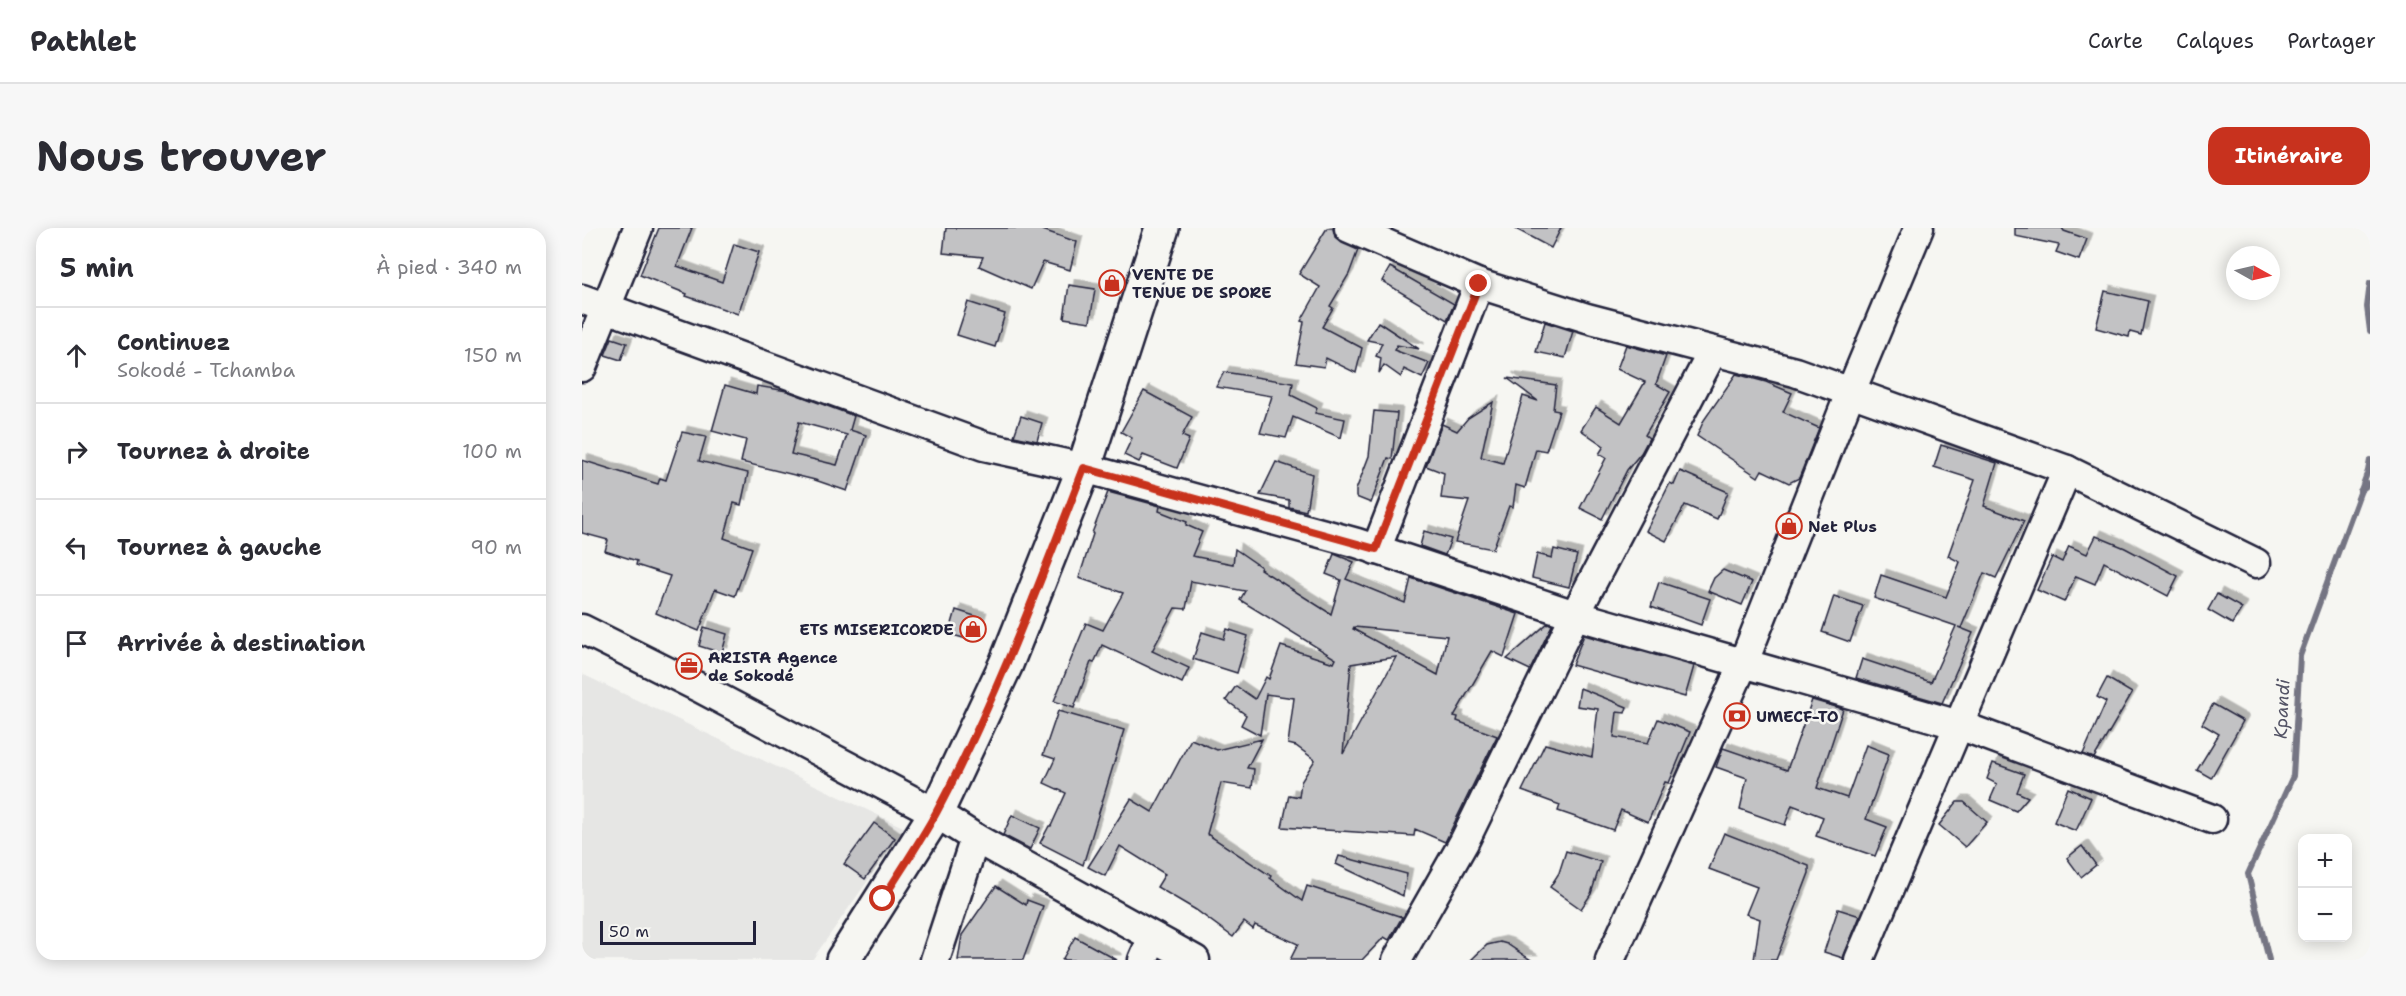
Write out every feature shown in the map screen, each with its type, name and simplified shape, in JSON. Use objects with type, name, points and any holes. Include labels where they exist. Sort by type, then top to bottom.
[{"type":"main road","points":[[843,960],[936,813],[1006,664],[1084,468],[1162,228]]},
{"type":"street","points":[[582,367],[594,303],[638,228]]},
{"type":"street","points":[[1349,228],[1479,284],[1587,318],[1796,372],[2067,470],[2256,563]]},
{"type":"street","points":[[1610,960],[1743,664],[1851,391],[1919,228]]},
{"type":"street","points":[[1376,549],[1479,284]]},
{"type":"street","points":[[594,303],[984,446],[1084,468],[1376,549],[1575,615],[1959,725],[2212,819]]},
{"type":"street","points":[[1397,960],[1464,842],[1575,615],[1713,351]]},
{"type":"street","points":[[1859,960],[2067,470]]},
{"type":"street","points":[[582,629],[710,693],[936,813],[1148,949],[1195,960]]},
{"type":"street","points":[[935,960],[975,838]]},
{"type":"shaded area","points":[[582,674],[905,828],[812,960],[582,960]]},
{"type":"building","points":[[659,228],[692,228],[677,266],[722,282],[734,244],[759,252],[738,314],[686,296],[687,294],[640,275]]},
{"type":"building","points":[[946,228],[1037,228],[1077,242],[1070,270],[1043,262],[1031,289],[979,266],[983,257],[943,253]]},
{"type":"building","points":[[1327,228],[1333,228],[1335,237],[1342,243],[1358,250],[1349,274],[1330,306],[1333,308],[1322,327],[1362,348],[1356,373],[1326,358],[1324,367],[1296,363],[1304,322],[1301,321],[1320,287],[1299,274]]},
{"type":"building","points":[[1514,228],[1561,228],[1551,248]]},
{"type":"building","points":[[2015,228],[2062,228],[2064,231],[2087,239],[2079,260],[2056,252],[2059,245],[2015,236]]},
{"type":"building","points":[[1390,267],[1454,304],[1447,320],[1382,281]]},
{"type":"building","points":[[1069,285],[1095,289],[1090,322],[1064,318]]},
{"type":"building","points":[[2105,291],[2148,301],[2141,335],[2130,332],[2129,337],[2096,328]]},
{"type":"building","points":[[968,302],[1005,314],[995,347],[957,335]]},
{"type":"building","points":[[1378,322],[1419,349],[1397,345],[1394,350],[1429,363],[1422,378],[1404,369],[1401,377],[1384,365],[1379,373],[1381,358],[1376,356],[1382,343],[1367,340]]},
{"type":"building","points":[[1545,322],[1573,331],[1565,358],[1536,352]]},
{"type":"building","points":[[612,338],[627,343],[621,360],[605,355]]},
{"type":"building","points":[[1626,345],[1666,356],[1656,384],[1670,392],[1645,435],[1649,438],[1641,453],[1627,470],[1602,519],[1580,508],[1606,458],[1599,454],[1604,446],[1581,430],[1596,407],[1621,423],[1645,382],[1617,369]]},
{"type":"building","points":[[1224,372],[1293,383],[1291,395],[1317,408],[1315,413],[1345,419],[1341,438],[1293,417],[1286,438],[1260,433],[1272,396],[1216,387]]},
{"type":"building","points":[[1736,374],[1766,382],[1792,393],[1783,412],[1819,428],[1799,478],[1789,483],[1762,470],[1758,477],[1697,436],[1704,420]]},
{"type":"building","points":[[1507,378],[1556,385],[1553,410],[1559,411],[1546,451],[1536,449],[1525,488],[1516,485],[1513,507],[1509,506],[1493,549],[1455,542],[1469,501],[1441,498],[1444,473],[1426,466],[1442,424],[1457,431],[1468,418],[1493,402],[1481,457],[1503,463],[1523,396],[1538,401]]},
{"type":"building","points":[[725,385],[756,394],[757,386],[787,391],[854,416],[850,430],[866,435],[847,491],[815,480],[741,462],[746,440],[712,431]],"holes":[[[799,422],[847,435],[837,465],[791,454]]]},
{"type":"building","points":[[1144,391],[1192,417],[1182,436],[1189,439],[1177,468],[1143,455],[1139,462],[1124,455],[1132,438],[1121,432]]},
{"type":"building","points":[[1374,411],[1397,413],[1392,459],[1388,458],[1371,503],[1356,497],[1356,490],[1369,456]]},
{"type":"building","points":[[1021,416],[1042,423],[1037,441],[1014,436]]},
{"type":"building","points":[[682,432],[706,437],[699,461],[748,473],[741,505],[734,503],[724,538],[752,548],[735,596],[715,589],[699,631],[656,613],[670,576],[636,565],[637,561],[605,551],[608,540],[582,533],[582,460],[658,484],[660,478],[666,480]]},
{"type":"building","points":[[1941,445],[1997,463],[1984,506],[2024,521],[1996,578],[1984,573],[1961,628],[1958,627],[1973,633],[1942,703],[1856,678],[1862,659],[1931,682],[1956,626],[1874,598],[1881,575],[1946,597],[1960,562],[1948,556],[1975,480],[1934,467]]},
{"type":"building","points":[[1276,462],[1312,474],[1306,511],[1289,507],[1289,500],[1260,495]]},
{"type":"building","points":[[1680,471],[1728,492],[1717,519],[1685,505],[1666,541],[1646,531],[1670,483],[1674,485]]},
{"type":"building","points":[[1108,492],[1160,506],[1159,511],[1187,522],[1186,525],[1202,532],[1192,556],[1233,564],[1235,549],[1261,567],[1260,569],[1331,614],[1341,580],[1326,574],[1334,554],[1354,562],[1346,579],[1405,603],[1411,578],[1518,614],[1504,657],[1492,651],[1454,716],[1458,717],[1457,721],[1497,736],[1445,842],[1415,829],[1414,836],[1282,827],[1289,795],[1299,797],[1301,782],[1315,760],[1296,746],[1288,744],[1294,698],[1266,694],[1260,735],[1241,725],[1246,715],[1226,700],[1236,686],[1255,699],[1266,677],[1269,679],[1281,646],[1334,663],[1336,659],[1240,600],[1245,591],[1191,581],[1186,609],[1175,608],[1152,651],[1189,668],[1182,683],[1102,645],[1094,663],[1091,662],[1074,708],[1054,701],[1086,623],[1103,630],[1123,593],[1079,578],[1092,533]],"holes":[[[1354,627],[1447,636],[1438,675],[1353,629]],[[1396,657],[1343,754],[1351,664]]]},
{"type":"building","points":[[1424,531],[1451,539],[1445,555],[1420,546]]},
{"type":"building","points":[[2096,536],[2125,548],[2178,576],[2168,596],[2104,562],[2095,584],[2076,576],[2064,602],[2037,590],[2052,557],[2062,562],[2069,546],[2087,554]]},
{"type":"building","points":[[1554,549],[1577,555],[1569,587],[1532,578],[1537,554],[1552,558]]},
{"type":"building","points":[[1723,570],[1752,582],[1742,605],[1708,591],[1714,578]]},
{"type":"building","points":[[1659,582],[1710,599],[1701,625],[1651,607]]},
{"type":"building","points":[[2217,594],[2242,608],[2232,624],[2208,610]]},
{"type":"building","points":[[1834,596],[1863,606],[1850,642],[1822,632]]},
{"type":"building","points":[[956,610],[981,618],[974,641],[949,634]]},
{"type":"building","points":[[1548,623],[1552,625],[1530,670],[1507,659]]},
{"type":"building","points":[[704,627],[727,634],[722,653],[699,646]]},
{"type":"building","points":[[1227,629],[1248,636],[1237,673],[1193,659],[1202,632],[1224,639]]},
{"type":"building","points":[[1584,635],[1694,666],[1685,697],[1572,665]]},
{"type":"building","points":[[2107,678],[2132,693],[2094,758],[2083,754],[2106,702],[2097,697]]},
{"type":"building","points":[[1580,688],[1627,707],[1625,713],[1617,712],[1614,737],[1648,743],[1658,719],[1690,732],[1669,783],[1665,782],[1648,822],[1621,810],[1613,830],[1558,811],[1560,805],[1522,791],[1545,744],[1592,757],[1598,709],[1577,706]]},
{"type":"building","points":[[1812,700],[1843,709],[1817,788],[1847,798],[1866,745],[1889,754],[1866,819],[1887,827],[1875,856],[1816,836],[1823,817],[1792,805],[1785,825],[1740,809],[1747,778],[1716,767],[1723,748],[1787,770]]},
{"type":"building","points":[[2213,704],[2243,721],[2211,778],[2197,770],[2219,734],[2202,724]]},
{"type":"building","points":[[1058,711],[1124,730],[1083,865],[1040,843],[1051,826],[1066,793],[1044,783],[1055,759],[1043,755]]},
{"type":"building","points":[[1191,739],[1217,750],[1262,739],[1247,768],[1254,769],[1252,788],[1221,783],[1207,834],[1271,876],[1270,878],[1302,901],[1307,886],[1402,917],[1389,940],[1384,937],[1362,960],[1290,960],[1298,944],[1255,925],[1253,929],[1244,922],[1233,937],[1196,910],[1157,887],[1165,874],[1120,846],[1105,876],[1088,867],[1131,799],[1152,812]]},
{"type":"building","points":[[1993,763],[2024,774],[2017,792],[2028,797],[2016,811],[1990,800],[1997,784],[1987,779]]},
{"type":"building","points":[[2068,788],[2091,798],[2076,831],[2054,822]]},
{"type":"building","points":[[1957,802],[1964,802],[1987,822],[1965,847],[1939,825]]},
{"type":"building","points":[[1012,815],[1040,828],[1030,849],[1003,835]]},
{"type":"building","points":[[874,823],[895,838],[865,879],[844,864]]},
{"type":"building","points":[[1724,833],[1809,866],[1809,873],[1776,960],[1754,960],[1760,919],[1746,914],[1757,887],[1709,869]]},
{"type":"building","points":[[2082,846],[2096,865],[2081,877],[2067,858]]},
{"type":"building","points":[[1566,851],[1601,862],[1591,894],[1581,909],[1550,887],[1559,873]]},
{"type":"building","points":[[1339,856],[1407,874],[1403,896],[1336,864]]},
{"type":"building","points":[[996,886],[1026,905],[1027,900],[1043,906],[1023,960],[958,960],[962,935]]},
{"type":"building","points":[[1838,909],[1860,916],[1843,958],[1824,952]]},
{"type":"building","points":[[1075,937],[1117,960],[1062,960]]},
{"type":"building","points":[[1500,942],[1531,960],[1471,960],[1487,945]]},
{"type":"waterway","name":"Kpandi","points":[[2370,283],[2367,307],[2370,331]]},
{"type":"waterway","name":"Kpandi","points":[[2269,960],[2248,874],[2293,776],[2300,656],[2368,471],[2370,460]]},
{"type":"waterway","name":"Kpandi","points":[[2360,491],[2370,483]]},
{"type":"place","name":"VENTE DE TENUE DE SPORE","points":[[1112,283]]},
{"type":"place","name":"Net Plus","points":[[1789,526]]},
{"type":"place","name":"ETS MISERICORDE","points":[[973,629]]},
{"type":"place","name":"ARISTA Agence de Sokodé","points":[[689,666]]},
{"type":"place","name":"UMECF-TO","points":[[1737,716]]},
{"type":"route","points":[[883,899],[936,813],[980,721],[1006,664],[1084,468],[1376,549],[1479,284]]}]
